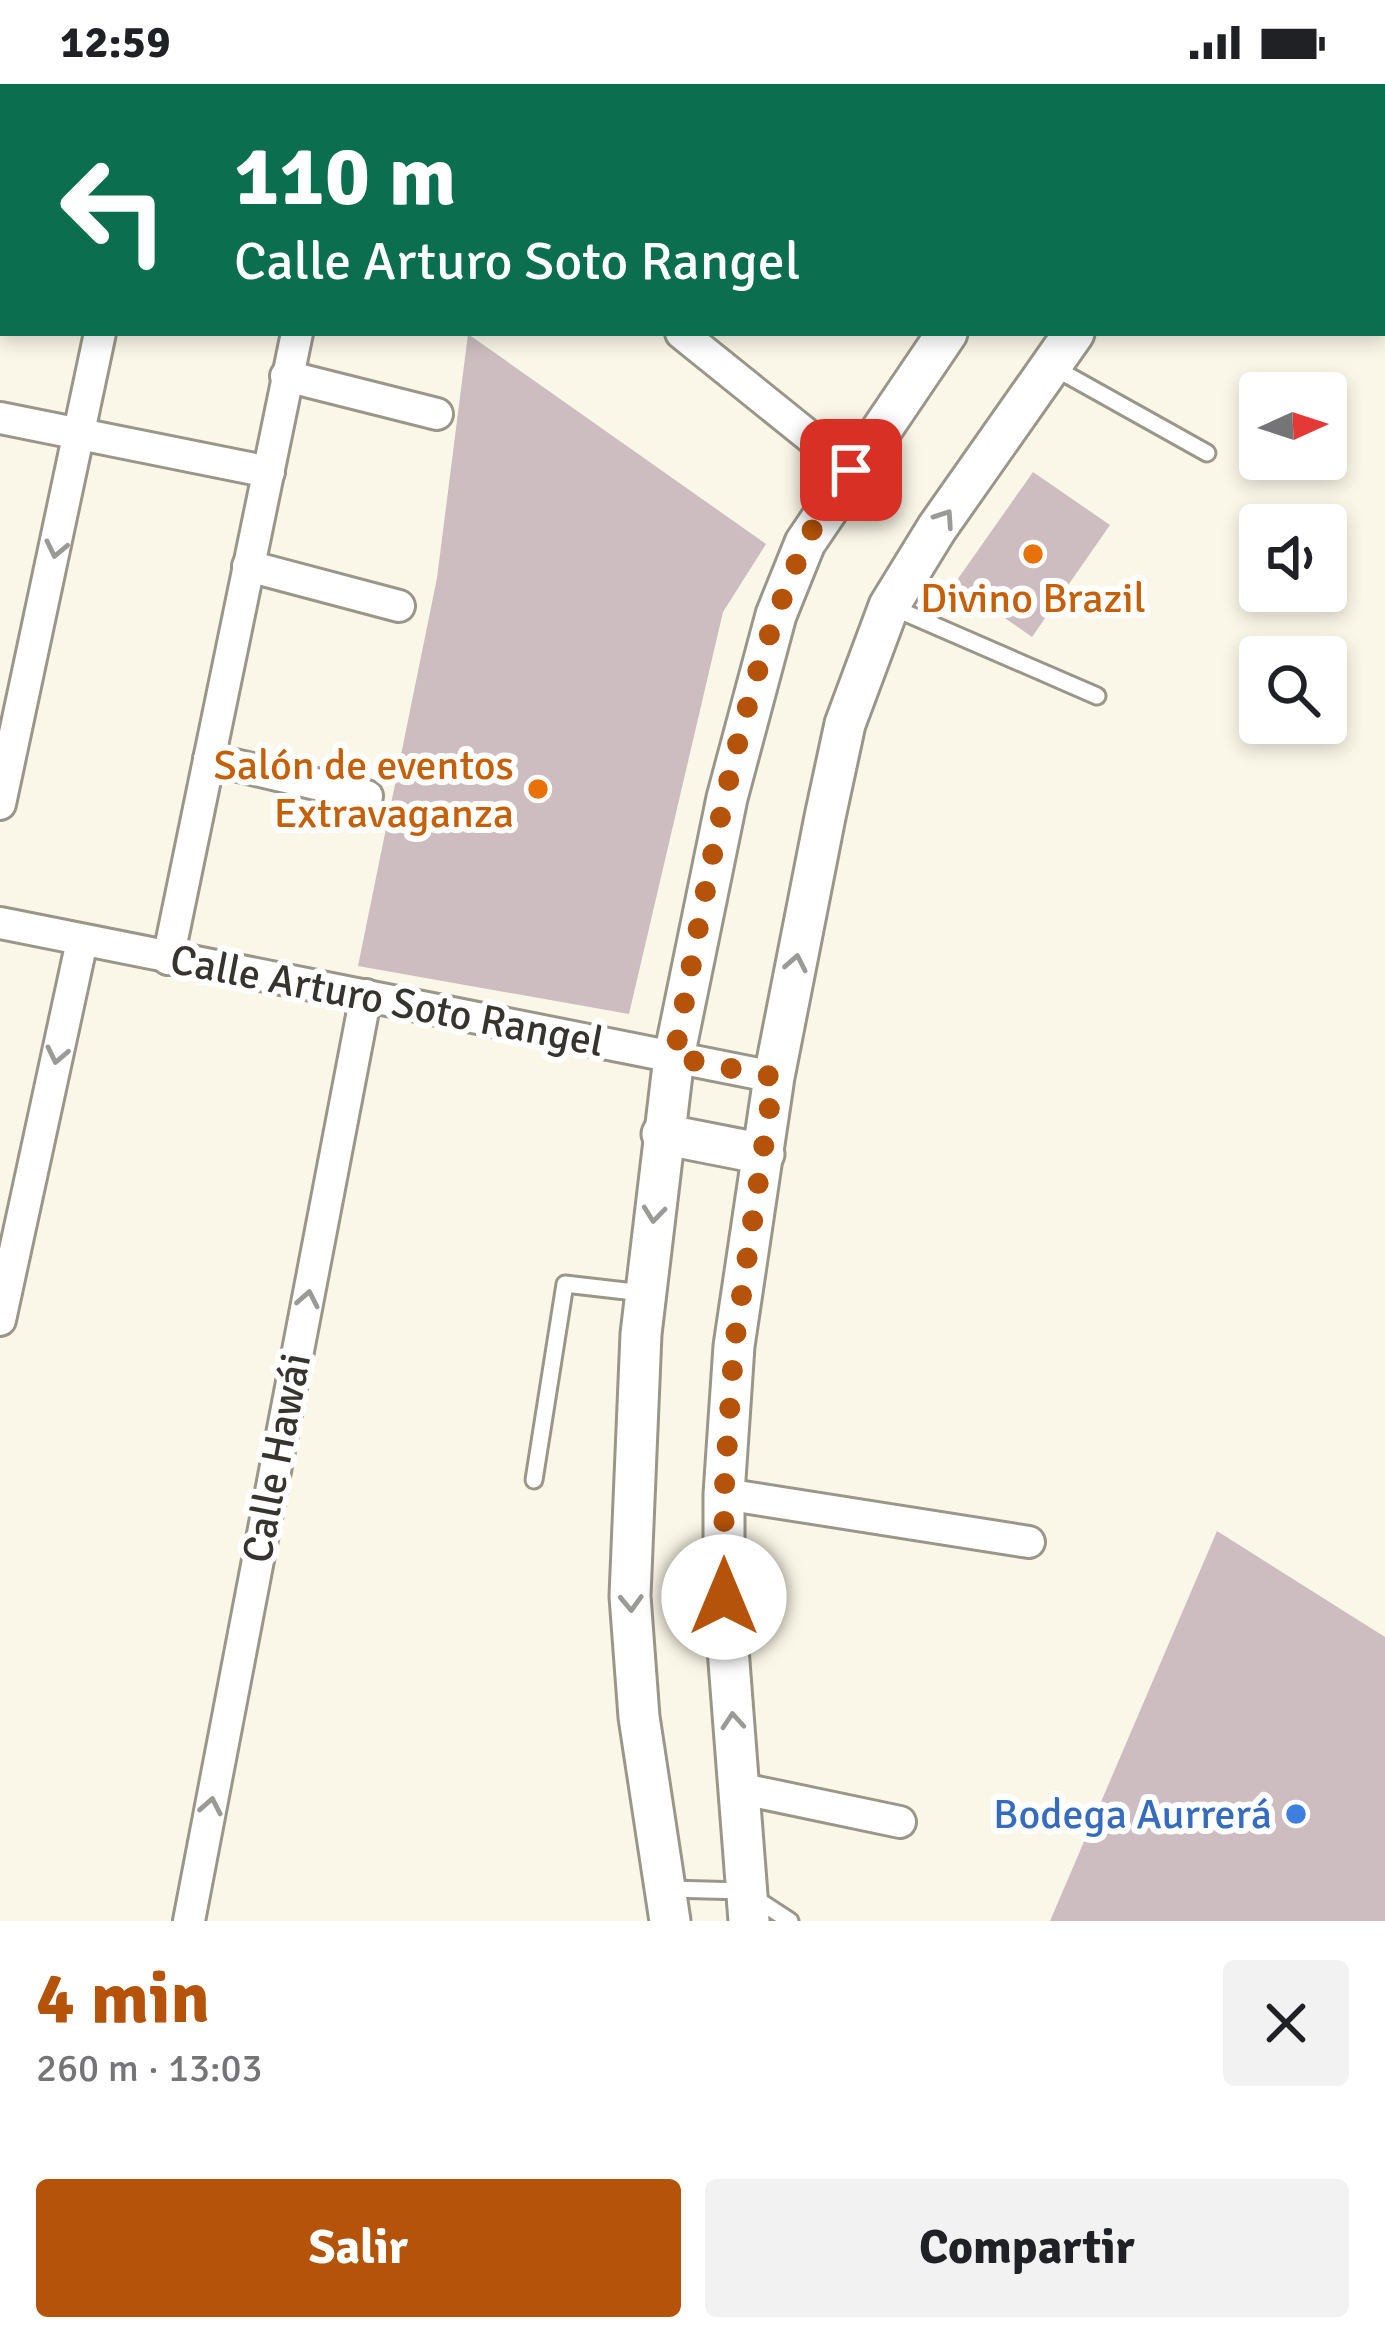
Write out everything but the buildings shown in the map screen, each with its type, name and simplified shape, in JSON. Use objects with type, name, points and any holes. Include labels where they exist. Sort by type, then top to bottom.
[{"type":"street","points":[[0,804],[99,336]]},
{"type":"street","points":[[168,958],[296,336]]},
{"type":"street","points":[[686,336],[851,470]]},
{"type":"street","points":[[668,1905],[639,1717],[630,1596],[646,1293],[674,1057],[728,798],[776,615],[805,543],[944,336]]},
{"type":"street","points":[[747,1906],[724,1597],[724,1493],[734,1346],[774,1077],[845,724],[889,606],[937,528],[1072,336]]},
{"type":"street","points":[[286,376],[436,414]]},
{"type":"street","points":[[0,418],[269,472]]},
{"type":"street","points":[[248,566],[399,607]]},
{"type":"street","points":[[209,759],[367,796]]},
{"type":"street","name":"Calle Arturo Soto Rangel","points":[[0,923],[774,1077]]},
{"type":"street","points":[[0,1320],[82,940]]},
{"type":"street","name":"Calle Hawái","points":[[189,1921],[366,995]]},
{"type":"street","points":[[662,1134],[764,1154]]},
{"type":"street","points":[[724,1493],[1029,1541]]},
{"type":"street","points":[[738,1788],[900,1822]]},
{"type":"lane","points":[[1051,366],[1207,453]]},
{"type":"lane","points":[[889,606],[1097,696]]},
{"type":"lane","points":[[534,1480],[565,1284],[646,1293]]},
{"type":"lane","points":[[668,1905],[747,1906],[790,1921]]},
{"type":"place","name":"Divino Brazil","points":[[1033,554]]},
{"type":"place","name":"Salón de eventos Extravaganza","points":[[538,789]]},
{"type":"place","name":"Bodega Aurrerá","points":[[1296,1814]]},
{"type":"route","points":[[724,1597],[724,1493],[734,1346],[774,1077],[674,1057],[728,798],[776,615],[805,543],[851,470]]}]
